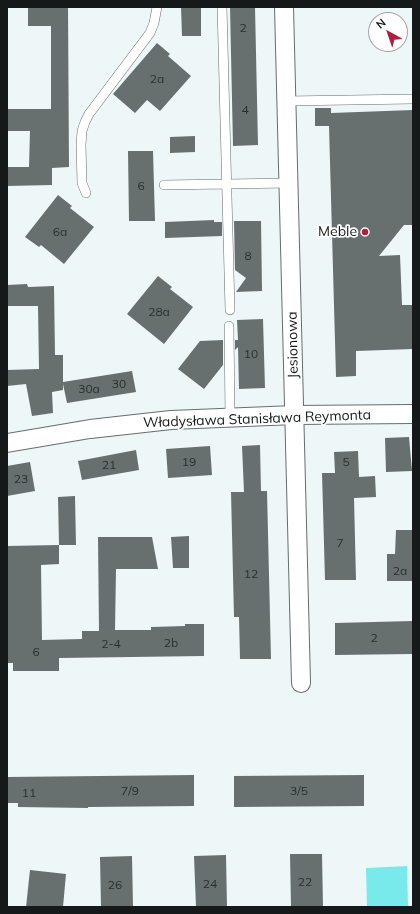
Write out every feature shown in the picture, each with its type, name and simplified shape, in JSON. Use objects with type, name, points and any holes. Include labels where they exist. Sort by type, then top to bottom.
[{"type":"street","name":"Jesionowa","points":[[284,7],[301,683]]},
{"type":"street","name":"Władysława Stanisława Reymonta","points":[[7,443],[138,423],[171,420],[230,417],[413,414]]},
{"type":"lane","points":[[86,193],[82,183],[81,145],[82,131],[85,122],[89,114],[150,33],[158,7]]},
{"type":"lane","points":[[222,7],[230,310]]},
{"type":"lane","points":[[287,101],[413,99]]},
{"type":"lane","points":[[164,185],[289,183]]},
{"type":"lane","points":[[229,326],[230,417]]},
{"type":"shaded area","points":[[407,866],[408,907],[367,907],[366,868]]},
{"type":"building","points":[[28,7],[68,7],[69,167],[52,168],[52,185],[7,186],[7,167],[29,167],[30,131],[7,131],[7,109],[51,109],[51,26],[28,26]]},
{"type":"building","points":[[181,7],[201,7],[201,36],[182,36]]},
{"type":"building","points":[[230,7],[255,7],[258,145],[233,146]]},
{"type":"building","points":[[157,43],[170,54],[168,56],[191,76],[160,111],[147,100],[135,113],[113,94]]},
{"type":"building","name":"Meble","points":[[315,108],[331,108],[331,113],[413,110],[413,225],[404,225],[379,256],[400,255],[402,305],[413,305],[413,349],[356,351],[356,376],[336,377],[329,126],[315,126]]},
{"type":"building","points":[[195,136],[195,152],[170,153],[170,137]]},
{"type":"building","points":[[128,151],[153,151],[155,221],[129,221]]},
{"type":"building","points":[[58,195],[72,206],[70,208],[94,227],[64,264],[41,245],[39,247],[25,237]]},
{"type":"building","points":[[214,220],[214,222],[222,222],[222,236],[165,238],[165,222]]},
{"type":"building","points":[[234,221],[261,221],[262,291],[236,292],[246,278],[235,270]]},
{"type":"building","points":[[158,276],[172,287],[170,289],[193,307],[164,344],[127,314]]},
{"type":"building","points":[[27,284],[28,287],[54,286],[55,355],[63,355],[63,382],[132,371],[136,392],[67,403],[63,384],[63,390],[52,392],[53,413],[32,416],[26,384],[7,386],[7,370],[39,369],[38,306],[7,306],[7,285]]},
{"type":"building","points":[[263,319],[265,388],[239,389],[238,347],[235,350],[235,340],[238,340],[237,320]]},
{"type":"building","points":[[223,340],[223,365],[204,389],[178,369],[200,341]]},
{"type":"building","points":[[409,437],[412,471],[386,472],[385,438]]},
{"type":"building","points":[[260,445],[261,491],[267,491],[271,659],[240,659],[239,617],[234,617],[231,492],[244,492],[242,446]]},
{"type":"building","points":[[210,446],[212,475],[168,478],[166,449]]},
{"type":"building","points":[[136,450],[139,470],[82,480],[78,461]]},
{"type":"building","points":[[358,451],[359,477],[375,476],[376,497],[354,498],[356,580],[325,580],[322,473],[335,473],[334,452]]},
{"type":"building","points":[[30,462],[35,491],[7,496],[7,466]]},
{"type":"building","points":[[75,496],[76,545],[59,545],[58,497]]},
{"type":"building","points":[[396,530],[413,530],[413,581],[387,581],[387,554],[395,554]]},
{"type":"building","points":[[189,536],[189,568],[173,568],[171,537]]},
{"type":"building","points":[[98,537],[152,537],[158,569],[116,569],[115,630],[151,630],[151,627],[204,624],[204,656],[59,658],[59,671],[13,671],[13,663],[7,663],[7,546],[59,545],[59,564],[41,565],[42,640],[82,639],[82,631],[99,631]]},
{"type":"building","points":[[413,621],[413,654],[335,655],[335,623]]},
{"type":"building","points":[[194,775],[194,806],[88,808],[18,807],[18,803],[7,803],[7,777]]},
{"type":"building","points":[[364,775],[364,806],[234,807],[234,776]]},
{"type":"building","points":[[290,854],[322,854],[323,907],[291,907]]},
{"type":"building","points":[[226,855],[227,907],[196,907],[194,856]]},
{"type":"building","points":[[132,856],[133,907],[101,907],[100,857]]},
{"type":"building","points":[[30,870],[66,874],[63,907],[26,907]]},
{"type":"place","name":"Meble","points":[[365,232]]}]
